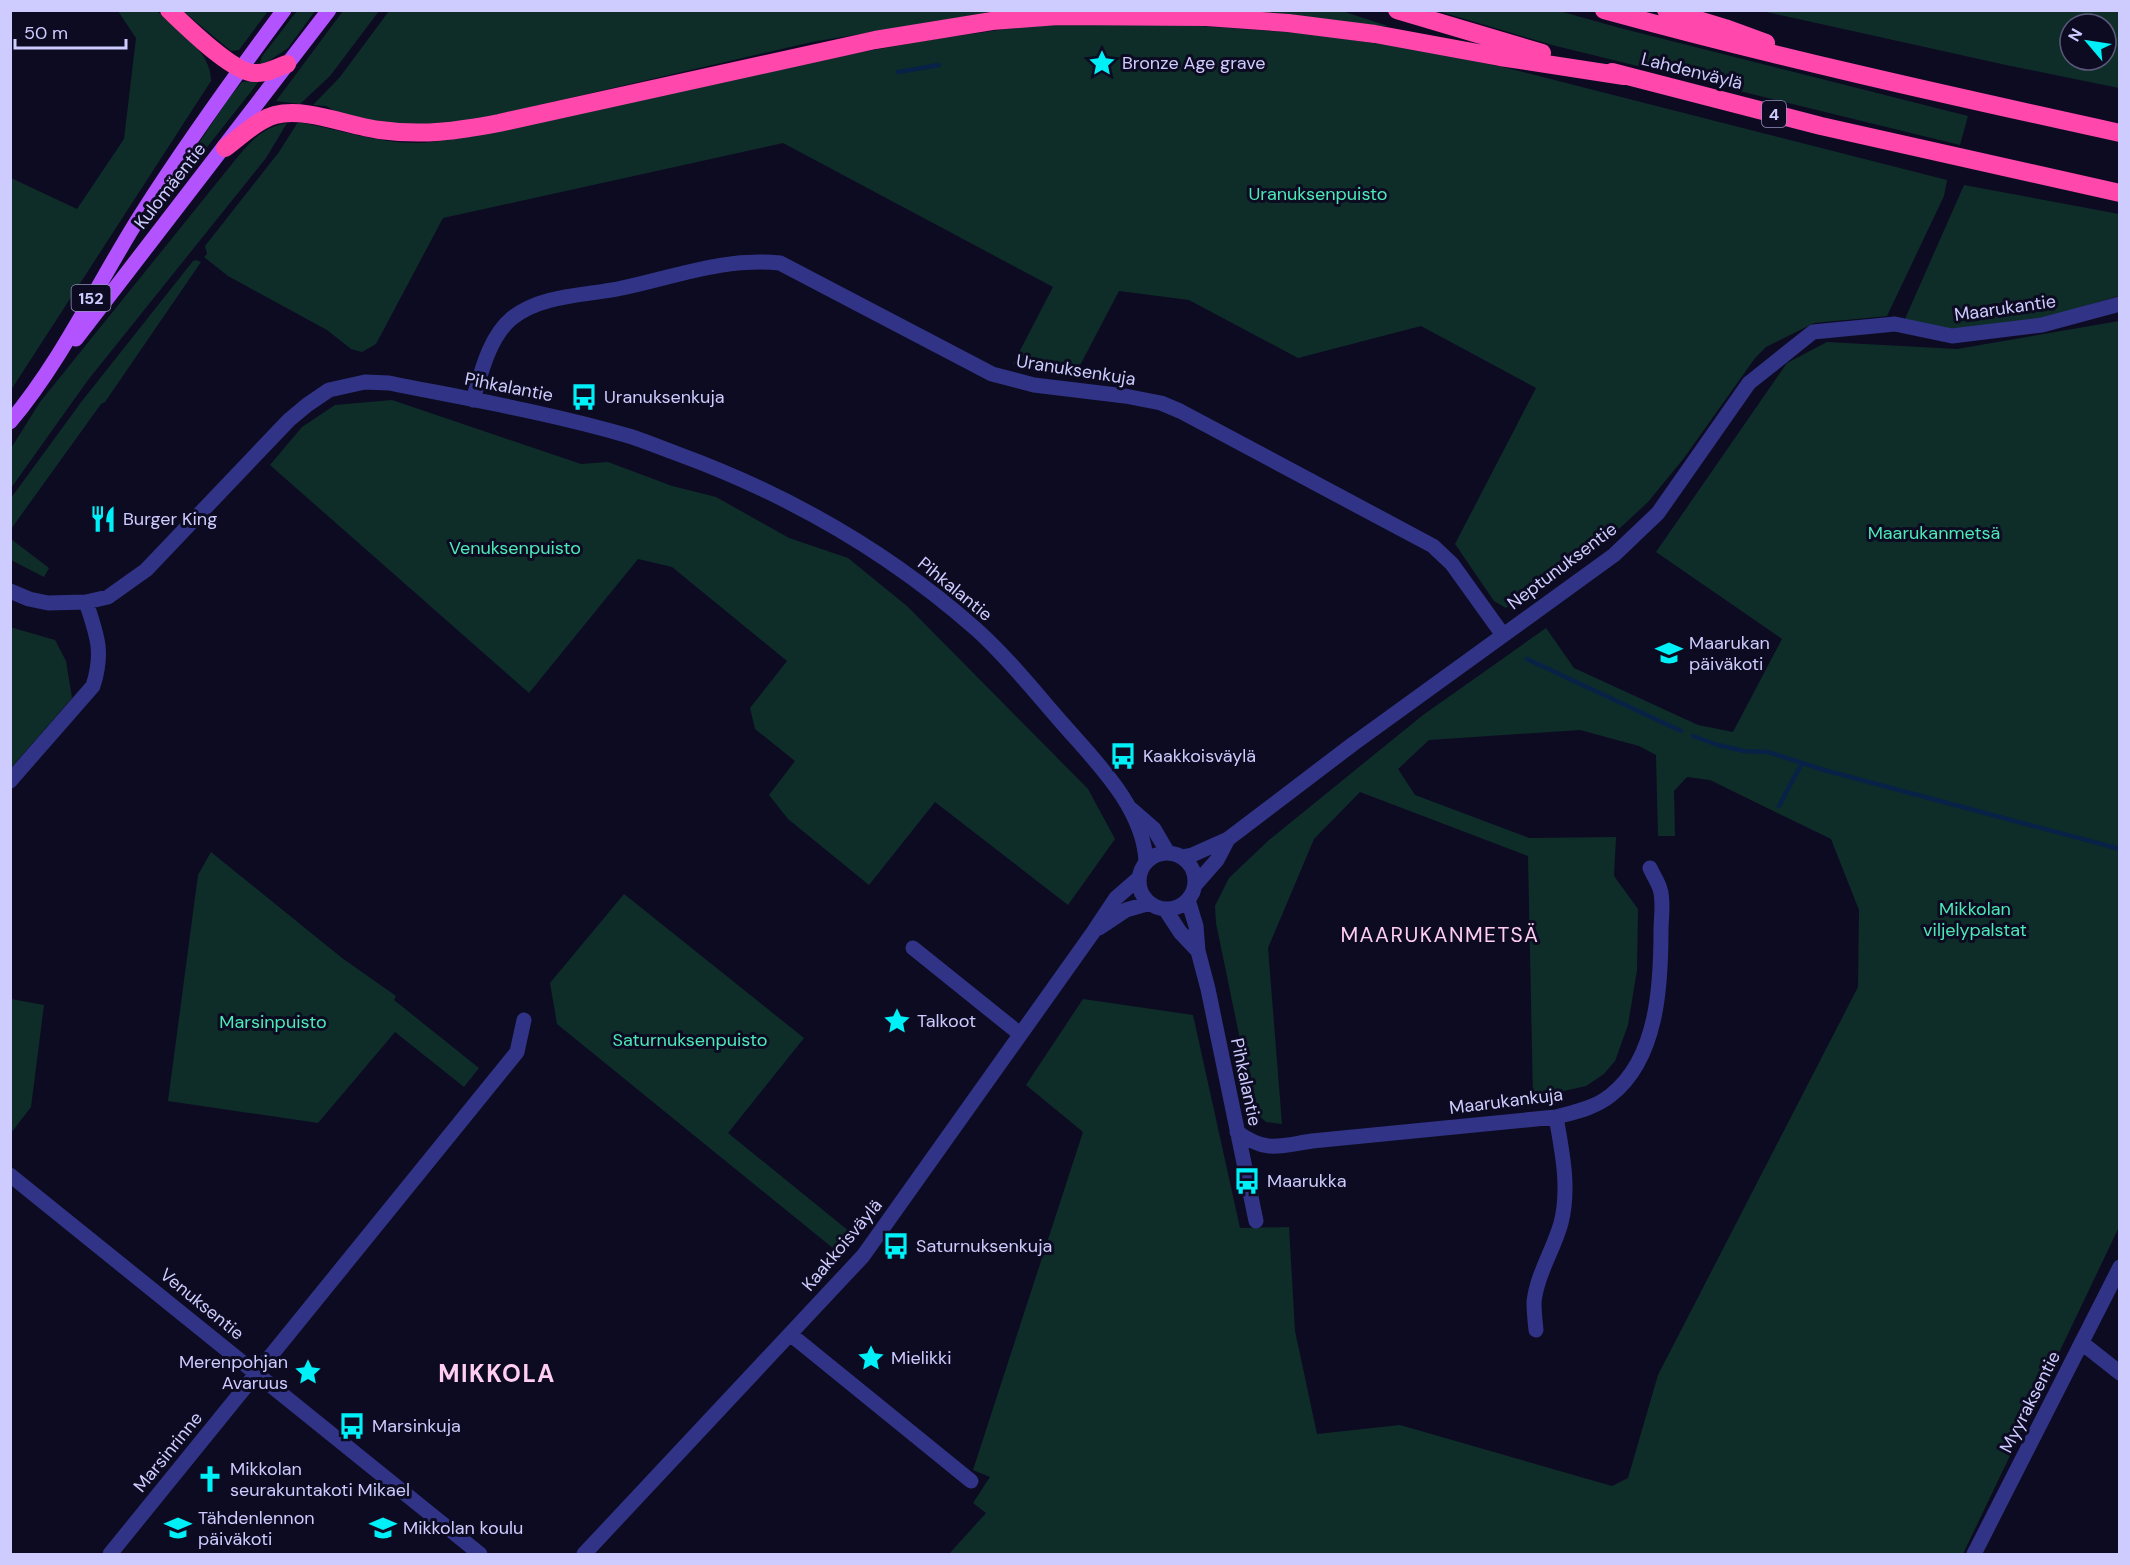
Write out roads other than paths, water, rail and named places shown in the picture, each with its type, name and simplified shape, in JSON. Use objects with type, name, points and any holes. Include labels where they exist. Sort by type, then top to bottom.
[{"type":"highway","points":[[169,10],[239,70],[256,74],[286,64]]},
{"type":"highway","name":"Lahdenväylä","points":[[1397,10],[1479,36],[1624,76],[1925,150],[2120,193]]},
{"type":"highway","name":"Lahdenväylä","points":[[1604,10],[1722,43],[2120,133]]},
{"type":"highway","points":[[1666,10],[1725,27],[1835,69]]},
{"type":"highway","points":[[225,148],[264,119],[276,115],[299,114],[377,130],[414,134],[450,132],[875,40],[992,21],[1058,16],[1195,17],[1288,23],[1375,34],[1500,57],[1624,76]]},
{"type":"main road","name":"Kulomäentie","points":[[40,384],[142,213],[239,70],[284,10]]},
{"type":"main road","name":"Kulomäentie","points":[[10,430],[40,384],[225,148],[286,64],[329,10]]},
{"type":"main road","name":"Kulomäentie","points":[[10,422],[25,405]]},
{"type":"street","name":"Uranuksenkuja","points":[[473,400],[484,364],[495,342],[510,320],[526,308],[555,299],[620,288],[729,263],[756,260],[780,262],[992,374],[1034,385],[1125,396],[1161,403],[1180,411],[1433,546],[1452,564],[1503,635]]},
{"type":"street","name":"Maarukantie","points":[[1894,324],[1952,336],[2042,325],[2120,304]]},
{"type":"street","name":"Neptunuksentie","points":[[1175,855],[1192,855],[1228,839],[1614,555],[1658,513],[1749,383],[1783,354],[1813,332],[1894,324]]},
{"type":"street","name":"Pihkalantie","points":[[11,591],[29,599],[48,603],[86,602],[108,597],[146,570],[288,420],[329,390],[365,382],[389,383],[528,410],[631,436],[721,470],[797,505],[870,548],[977,630],[1011,664],[1101,768],[1129,807],[1142,836],[1146,849],[1146,862]]},
{"type":"street","points":[[10,781],[93,686],[100,653],[86,602]]},
{"type":"street","name":"Pihkalantie","points":[[1129,807],[1154,829],[1175,855]]},
{"type":"street","name":"Neptunuksentie","points":[[1195,885],[1217,860],[1228,839]]},
{"type":"street","points":[[1156,855],[1175,855],[1192,869],[1195,885],[1188,900],[1177,907],[1165,909],[1150,903],[1142,892],[1139,878],[1146,862],[1156,855]]},
{"type":"street","name":"Maarukankuja","points":[[1237,1132],[1252,1143],[1272,1147],[1556,1117],[1594,1106],[1625,1082],[1636,1065],[1651,1030],[1658,998],[1661,968],[1661,890],[1650,868]]},
{"type":"street","name":"Kaakkoisväylä","points":[[584,1554],[863,1256],[1116,898],[1139,878]]},
{"type":"street","name":"Pihkalantie","points":[[1188,900],[1196,926],[1198,951],[1256,1221]]},
{"type":"street","name":"Kaakkoisväylä","points":[[1094,931],[1126,910],[1150,903]]},
{"type":"street","name":"Pihkalantie","points":[[1165,909],[1180,932],[1198,951]]},
{"type":"street","points":[[913,948],[1020,1034]]},
{"type":"street","points":[[257,1373],[517,1052],[524,1020]]},
{"type":"street","points":[[1536,1330],[1534,1302],[1540,1277],[1561,1221],[1565,1197],[1563,1147],[1556,1117]]},
{"type":"street","name":"Venuksentie","points":[[10,1175],[480,1554]]},
{"type":"street","name":"Myyraksentie","points":[[1974,1554],[2120,1267]]},
{"type":"street","points":[[789,1334],[971,1481]]},
{"type":"street","points":[[2082,1343],[2120,1373]]},
{"type":"street","name":"Marsinrinne","points":[[110,1554],[257,1373]]},
{"type":"waterway","points":[[898,72],[939,65]]},
{"type":"waterway","points":[[1527,659],[1681,731]]},
{"type":"waterway","points":[[1693,736],[1744,751],[1768,752],[1824,770],[2120,849]]},
{"type":"waterway","points":[[1779,806],[1802,763]]},
{"type":"place","name":"Bronze Age grave","points":[[1102,63]]},
{"type":"place","name":"Uranuksenkuja","points":[[584,397]]},
{"type":"place","name":"Burger King","points":[[103,519]]},
{"type":"place","name":"Maarukan päiväkoti","points":[[1669,653]]},
{"type":"place","name":"Kaakkoisväylä","points":[[1123,756]]},
{"type":"place","name":"Talkoot","points":[[897,1021]]},
{"type":"place","name":"Maarukka","points":[[1247,1181]]},
{"type":"place","name":"Saturnuksenkuja","points":[[896,1246]]},
{"type":"place","name":"Mielikki","points":[[871,1358]]},
{"type":"place","name":"Merenpohjan Avaruus","points":[[308,1372]]},
{"type":"place","name":"Marsinkuja","points":[[352,1426]]},
{"type":"place","name":"Mikkolan seurakuntakoti Mikael","points":[[210,1479]]},
{"type":"place","name":"Tähdenlennon päiväkoti","points":[[178,1528]]},
{"type":"place","name":"Mikkolan koulu","points":[[383,1528]]},
{"type":"district","name":"MAARUKANMETSÄ","points":[[1440,935]]},
{"type":"district","name":"MIKKOLA","points":[[497,1373]]},
{"type":"park label","name":"Uranuksenpuisto","points":[[1318,194]]},
{"type":"park label","name":"Maarukanmetsä","points":[[1934,533]]},
{"type":"park label","name":"Venuksenpuisto","points":[[515,548]]},
{"type":"park label","name":"Mikkolan viljelypalstat","points":[[1975,919]]},
{"type":"park label","name":"Marsinpuisto","points":[[273,1022]]},
{"type":"park label","name":"Saturnuksenpuisto","points":[[690,1040]]}]
